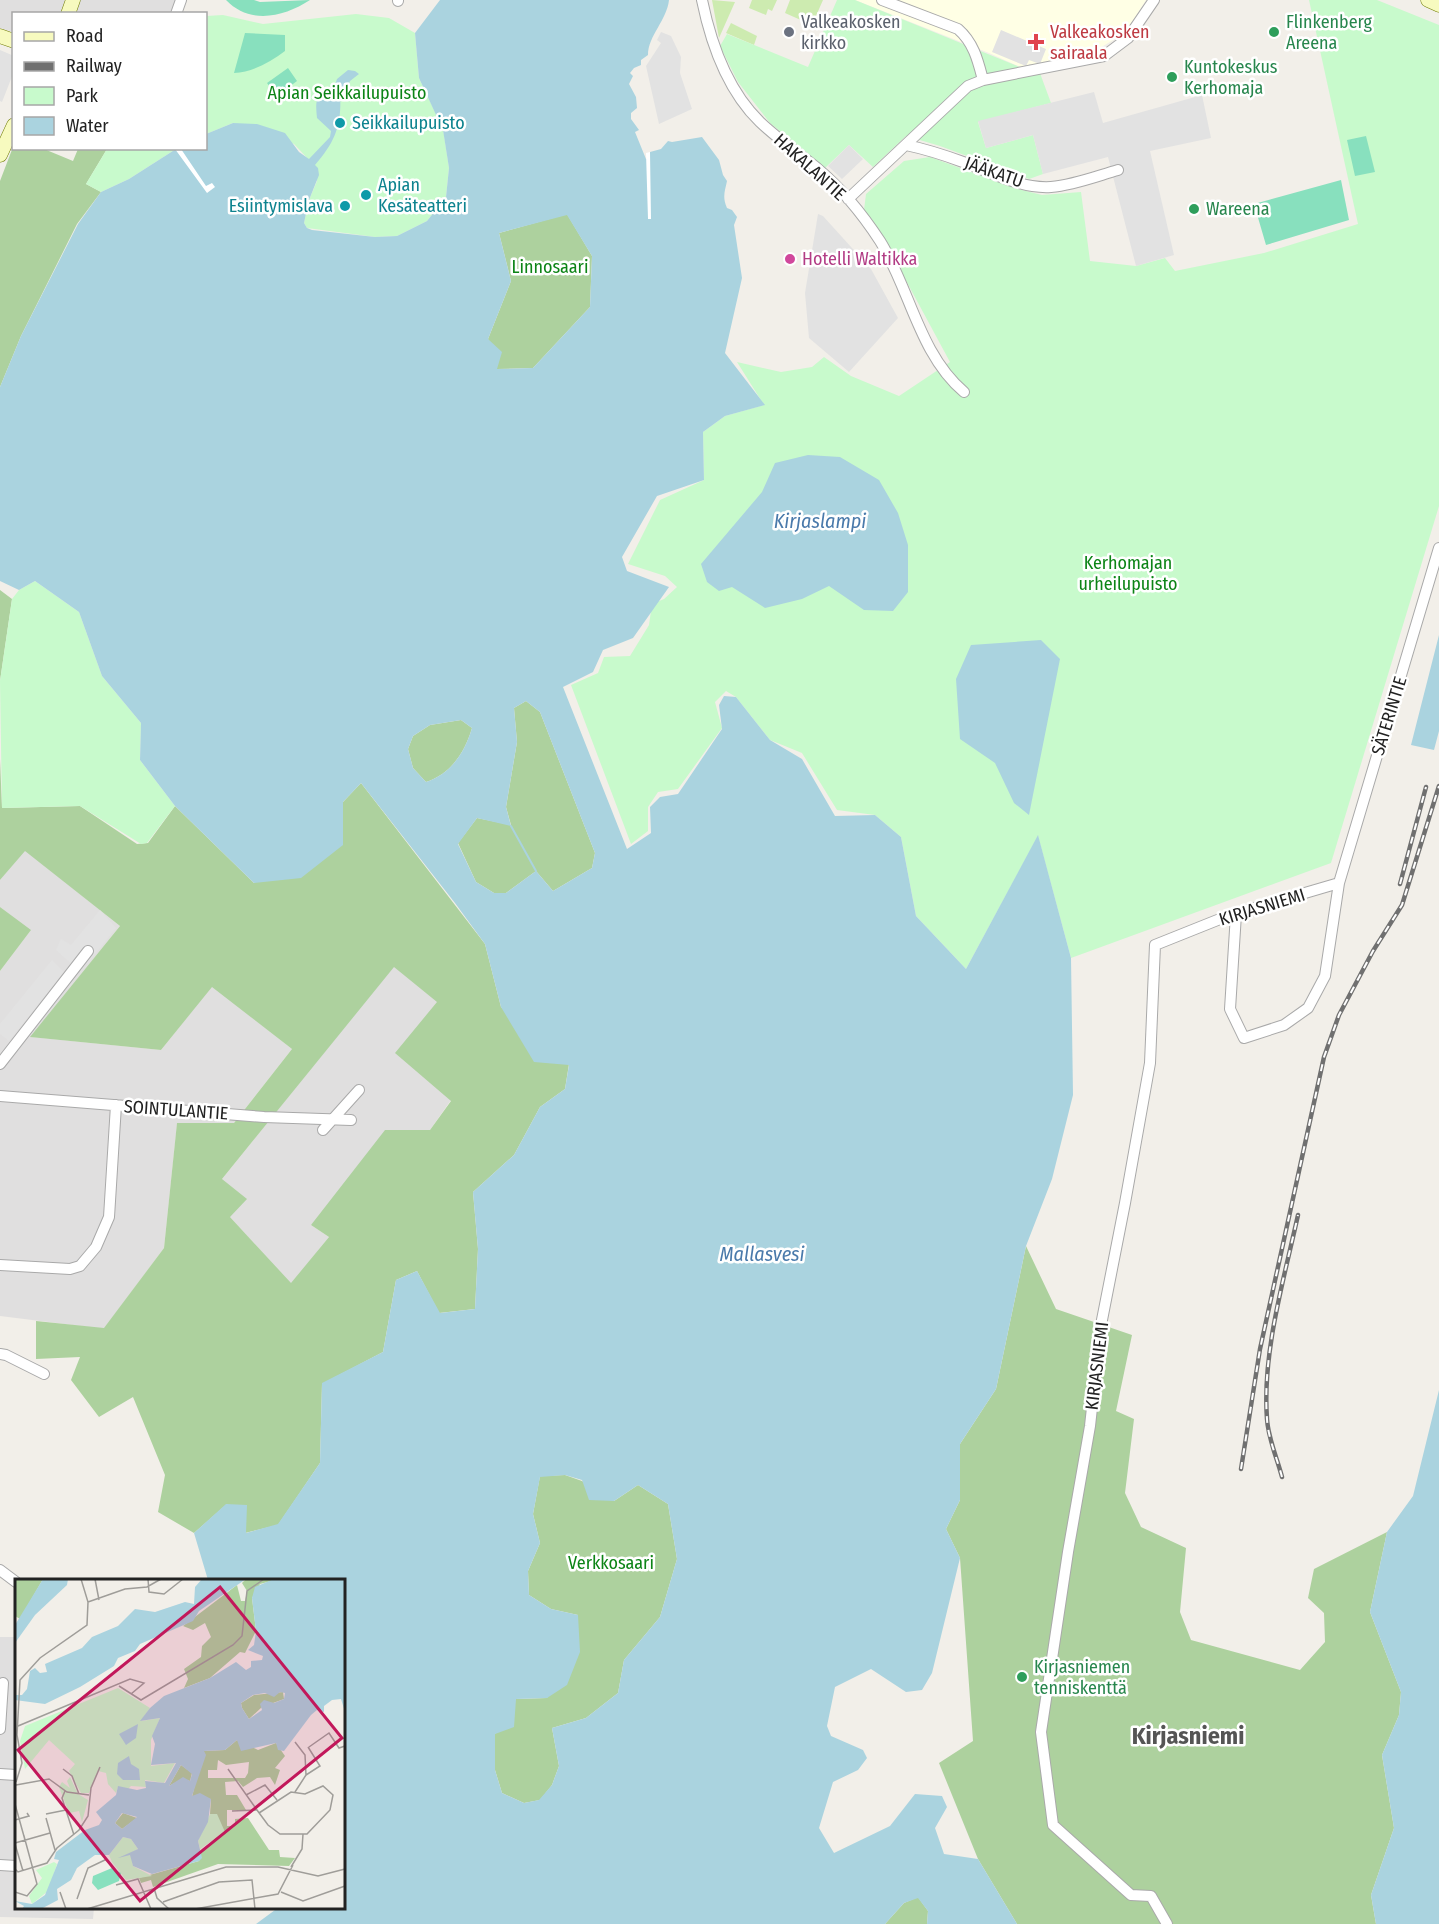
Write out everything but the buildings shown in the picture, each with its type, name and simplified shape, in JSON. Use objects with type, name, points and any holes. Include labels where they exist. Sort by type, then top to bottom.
[{"type":"main road","points":[[1428,0],[1439,5]]},
{"type":"main road","points":[[0,155],[7,132]]},
{"type":"street","name":"HAKALANTIE","points":[[702,0],[721,63],[737,94],[766,127],[819,170],[848,199],[880,241],[942,368],[964,392]]},
{"type":"street","points":[[882,0],[958,29],[968,38],[972,46],[983,80]]},
{"type":"street","points":[[848,199],[968,86],[983,80],[1104,56],[1128,38],[1154,0]]},
{"type":"street","name":"JÄÄKATU","points":[[906,145],[959,160],[1020,183],[1041,186],[1051,187],[1118,170]]},
{"type":"street","name":"SÄTERINTIE","points":[[1236,914],[1230,1009],[1244,1038],[1284,1024],[1308,1008],[1325,976],[1339,883],[1439,548]]},
{"type":"street","name":"KIRJASNIEMI","points":[[1167,1924],[1151,1896],[1131,1895],[1053,1825],[1041,1732],[1068,1552],[1090,1426],[1101,1325],[1150,1063],[1155,945],[1236,914],[1339,883]]},
{"type":"street","points":[[0,1065],[88,951]]},
{"type":"street","points":[[322,1130],[359,1090]]},
{"type":"street","name":"SOINTULANTIE","points":[[0,1096],[264,1116],[351,1120]]},
{"type":"street","points":[[0,1265],[70,1269],[80,1266],[96,1247],[108,1217],[116,1105]]},
{"type":"street","points":[[0,1354],[44,1374]]},
{"type":"street","points":[[0,1570],[15,1581]]},
{"type":"street","points":[[0,1729],[2,1683]]},
{"type":"street","points":[[0,1774],[15,1775]]},
{"type":"street","points":[[0,1865],[15,1866]]},
{"type":"shaded area","points":[[0,0],[177,0],[172,12],[12,12],[12,32],[0,28]]},
{"type":"shaded area","name":"Valkeakosken sairaala","points":[[855,0],[1146,0],[1125,33],[1093,52],[1037,65],[1029,64],[1027,70]]},
{"type":"shaded area","points":[[1001,30],[1046,49],[1040,64],[1029,60],[1026,66],[992,52]]},
{"type":"shaded area","points":[[661,32],[671,36],[681,57],[680,73],[692,109],[659,124],[646,66],[661,43],[657,40]]},
{"type":"shaded area","points":[[0,50],[12,55],[12,77],[2,102],[0,101]]},
{"type":"shaded area","points":[[1094,92],[1103,123],[1202,95],[1211,138],[1150,151],[1174,255],[1136,266],[1108,157],[1043,174],[1033,135],[986,148],[978,121]]},
{"type":"shaded area","points":[[849,145],[863,159],[842,179],[828,166]]},
{"type":"shaded area","points":[[818,214],[823,216],[871,269],[898,318],[849,372],[809,338],[805,293]]},
{"type":"shaded area","points":[[25,850],[120,926],[31,1037],[161,1050],[212,986],[292,1049],[234,1123],[177,1124],[164,1248],[104,1329],[0,1316],[0,971],[30,931],[0,907],[0,880]]},
{"type":"shaded area","points":[[100,910],[116,928],[87,964],[82,959],[75,967],[56,950],[61,939],[71,945]]},
{"type":"shaded area","points":[[52,960],[64,972],[9,1041],[0,1034],[0,1024]]},
{"type":"shaded area","points":[[394,966],[437,1001],[451,1100],[430,1130],[311,1225],[329,1237],[291,1284],[230,1217],[222,1179]]},
{"type":"shaded area","points":[[0,1637],[15,1637],[15,1909],[94,1909],[93,1919],[0,1917]]},
{"type":"green space","points":[[226,0],[260,2],[310,0],[289,11],[267,16],[246,13],[235,8]]},
{"type":"green space","points":[[712,0],[735,2],[719,38]]},
{"type":"green space","points":[[752,0],[777,0],[772,11],[768,9],[766,15],[749,8]]},
{"type":"green space","points":[[790,0],[823,0],[812,25],[785,13]]},
{"type":"green space","points":[[837,0],[855,0],[1027,70],[1037,65],[1051,103],[978,122],[986,148],[1033,135],[1043,174],[1029,179],[906,136],[873,167],[849,145],[825,168],[770,123],[738,82],[720,46],[727,34],[808,67]]},
{"type":"green space","name":"Kerhomajan urheilupuisto","points":[[1309,0],[1377,0],[1439,25],[1439,506],[1331,863],[1071,958],[1038,836],[966,969],[916,916],[901,837],[875,815],[837,810],[802,753],[770,740],[736,697],[726,691],[715,702],[722,728],[678,789],[658,792],[648,807],[648,831],[631,844],[571,685],[598,673],[604,657],[630,656],[649,625],[652,604],[664,599],[677,587],[665,576],[628,564],[660,500],[704,480],[703,432],[725,416],[764,405],[737,362],[781,372],[812,367],[824,357],[851,376],[899,396],[950,362],[883,238],[864,210],[866,194],[904,161],[930,157],[1018,189],[1042,195],[1081,192],[1090,261],[1136,266],[1165,258],[1175,271],[1264,253],[1358,224]]},
{"type":"green space","name":"Apian Seikkailupuisto","points":[[356,14],[389,18],[415,33],[419,78],[443,129],[449,168],[446,197],[427,221],[397,236],[375,237],[307,228],[304,223],[309,200],[317,181],[309,160],[294,144],[233,123],[207,134],[207,16],[223,15],[263,24]]},
{"type":"green space","points":[[731,23],[757,36],[754,45],[726,33]]},
{"type":"green space","points":[[245,33],[285,35],[285,51],[261,66],[234,73]]},
{"type":"green space","points":[[288,68],[297,81],[277,96],[267,83]]},
{"type":"green space","points":[[1366,136],[1375,172],[1355,176],[1347,140]]},
{"type":"green space","points":[[12,150],[46,150],[73,161],[78,150],[106,150],[86,184],[101,192],[77,224],[21,336],[0,387],[0,181]]},
{"type":"green space","points":[[106,150],[174,150],[129,179],[101,192],[86,184]]},
{"type":"green space","points":[[1341,180],[1349,220],[1266,245],[1254,204]]},
{"type":"green space","name":"Linnosaari","points":[[567,214],[592,256],[590,307],[533,368],[497,369],[488,339],[511,281],[499,233]]},
{"type":"green space","points":[[35,581],[79,612],[102,676],[141,723],[140,760],[175,806],[147,843],[141,844],[80,806],[2,808],[0,681],[12,599],[19,590]]},
{"type":"green space","points":[[0,590],[12,599],[0,681]]},
{"type":"green space","points":[[526,701],[540,712],[595,853],[592,868],[553,891],[536,871],[506,893],[494,893],[476,882],[458,843],[477,818],[511,825],[506,807],[517,742],[514,708]]},
{"type":"green space","points":[[461,720],[472,728],[461,754],[443,774],[426,782],[413,768],[408,749],[413,736],[430,725]]},
{"type":"green space","points":[[0,759],[2,808],[80,806],[137,844],[148,843],[175,806],[254,883],[361,783],[485,944],[501,1007],[569,1064],[565,1089],[540,1107],[514,1155],[473,1192],[478,1249],[475,1309],[439,1313],[417,1271],[396,1280],[383,1352],[322,1384],[320,1463],[278,1525],[245,1533],[227,1504],[194,1533],[158,1512],[165,1475],[133,1397],[99,1417],[71,1380],[80,1357],[36,1359],[36,1321],[104,1328],[164,1248],[177,1123],[234,1123],[292,1049],[212,987],[161,1050],[30,1037],[120,926],[25,851],[0,880]],"holes":[[[394,967],[437,1002],[395,1053],[451,1101],[430,1130],[385,1130],[311,1225],[329,1237],[291,1283],[230,1217],[247,1199],[222,1179]]]},
{"type":"green space","points":[[0,907],[31,930],[0,971]]},
{"type":"green space","points":[[1026,1246],[1056,1309],[1132,1335],[1116,1411],[1134,1419],[1125,1493],[1141,1527],[1186,1548],[1180,1612],[1191,1640],[1300,1670],[1325,1642],[1324,1613],[1308,1598],[1314,1569],[1387,1532],[1370,1612],[1401,1692],[1399,1715],[1382,1755],[1394,1828],[1371,1895],[1376,1924],[1017,1924],[978,1859],[939,1763],[973,1741],[960,1558],[946,1529],[960,1500],[960,1444],[996,1389]]},
{"type":"green space","name":"Verkkosaari","points":[[565,1475],[582,1481],[614,1501],[638,1485],[668,1504],[677,1559],[660,1617],[624,1660],[618,1693],[586,1718],[552,1728],[559,1766],[552,1785],[540,1800],[524,1803],[502,1793],[495,1770],[495,1734],[516,1699],[547,1698],[578,1615],[551,1609],[529,1595],[528,1571],[540,1543],[533,1514],[540,1476]]},
{"type":"green space","points":[[918,1897],[928,1911],[927,1924],[885,1924],[904,1903]]},
{"type":"water","name":"Mallasvesi","points":[[440,0],[669,0],[665,14],[651,41],[648,55],[641,60],[641,65],[630,73],[633,76],[629,84],[636,97],[637,108],[631,113],[631,119],[639,130],[635,132],[646,159],[650,160],[650,152],[661,149],[668,141],[702,137],[719,160],[727,181],[724,194],[725,204],[737,217],[734,225],[742,278],[725,353],[765,405],[725,416],[703,432],[704,480],[657,496],[622,557],[627,571],[669,587],[633,638],[603,650],[593,672],[563,687],[627,849],[651,833],[650,807],[660,797],[678,794],[722,729],[719,705],[724,696],[736,697],[770,740],[802,759],[835,816],[875,815],[901,837],[916,916],[966,969],[1038,835],[1071,958],[1073,1095],[1052,1179],[1026,1246],[996,1389],[960,1444],[960,1500],[946,1529],[960,1558],[932,1673],[922,1690],[906,1692],[871,1669],[835,1687],[827,1726],[831,1736],[863,1750],[867,1758],[858,1770],[833,1782],[819,1828],[834,1853],[890,1826],[915,1794],[942,1796],[947,1807],[935,1828],[944,1854],[978,1859],[1017,1924],[927,1924],[928,1911],[918,1898],[904,1903],[885,1924],[256,1924],[275,1909],[345,1909],[345,1579],[208,1579],[194,1533],[226,1504],[247,1505],[246,1533],[278,1524],[320,1463],[322,1383],[383,1352],[396,1280],[417,1271],[440,1313],[475,1309],[478,1249],[473,1192],[514,1155],[540,1107],[565,1089],[569,1065],[534,1062],[501,1007],[485,944],[361,783],[343,802],[343,845],[301,878],[254,883],[175,806],[140,760],[141,723],[102,676],[79,612],[35,581],[19,590],[0,581],[0,387],[21,336],[78,224],[101,192],[129,179],[174,150],[207,150],[207,134],[233,123],[257,124],[285,133],[299,152],[309,159],[330,137],[331,131],[317,118],[316,106],[319,95],[335,85],[337,79],[348,70],[359,74],[350,81],[346,90],[340,92],[339,123],[333,140],[315,165],[319,175],[309,200],[304,223],[312,230],[375,237],[397,236],[427,221],[446,197],[449,168],[443,130],[419,78],[415,33]],"holes":[[[567,215],[592,256],[590,307],[533,368],[497,369],[502,352],[488,339],[511,281],[499,233]],[[526,701],[540,712],[595,853],[592,868],[553,891],[536,871],[506,893],[494,893],[476,882],[458,844],[477,818],[511,826],[506,807],[517,742],[514,708]],[[461,720],[472,728],[461,754],[443,774],[426,782],[413,768],[408,749],[413,736],[430,725]],[[565,1475],[582,1480],[589,1500],[614,1501],[638,1485],[668,1504],[677,1559],[660,1617],[624,1660],[618,1693],[586,1718],[552,1728],[559,1766],[552,1785],[539,1800],[524,1803],[502,1793],[495,1770],[495,1734],[514,1727],[516,1699],[547,1698],[567,1685],[580,1652],[578,1615],[551,1609],[529,1595],[528,1571],[540,1543],[533,1514],[540,1477]]]},
{"type":"water","name":"Kirjaslampi","points":[[808,455],[840,457],[879,480],[898,513],[908,545],[908,592],[893,611],[864,610],[829,586],[802,599],[765,608],[732,587],[719,591],[707,582],[701,564],[762,492],[775,463]]},
{"type":"water","points":[[1439,635],[1439,731],[1434,750],[1411,745]]},
{"type":"water","points":[[1041,640],[1060,659],[1029,815],[1014,803],[995,763],[960,739],[956,679],[971,645]]},
{"type":"water","points":[[1439,1390],[1439,1924],[1376,1924],[1371,1895],[1394,1828],[1382,1755],[1399,1715],[1401,1692],[1370,1612],[1387,1532],[1413,1496]]},
{"type":"pier","points":[[176,150],[182,150],[206,186],[212,183],[215,187],[207,193]]},
{"type":"pier","points":[[650,152],[651,219],[648,219],[646,153]]},
{"type":"waterway","points":[[511,826],[536,871]]},
{"type":"railway","points":[[1241,1469],[1260,1349],[1324,1057],[1339,1015],[1373,951],[1402,905],[1439,786]]},
{"type":"railway","points":[[1400,884],[1426,787]]},
{"type":"railway","points":[[1282,1477],[1268,1426],[1266,1394],[1275,1316],[1298,1215]]},
{"type":"place","name":"Valkeakosken kirkko","points":[[789,32]]},
{"type":"place","name":"Flinkenberg Areena","points":[[1274,32]]},
{"type":"place","name":"Valkeakosken sairaala","points":[[1036,42]]},
{"type":"place","name":"Kuntokeskus Kerhomaja","points":[[1172,77]]},
{"type":"place","name":"Seikkailupuisto","points":[[340,123]]},
{"type":"place","name":"Apian Kesäteatteri","points":[[366,195]]},
{"type":"place","name":"Esiintymislava","points":[[345,206]]},
{"type":"place","name":"Wareena","points":[[1194,209]]},
{"type":"place","name":"Hotelli Waltikka","points":[[790,259]]},
{"type":"place","name":"Kirjasniemen tenniskenttä","points":[[1022,1677]]},
{"type":"district","name":"Kirjasniemi","points":[[1188,1736]]}]
